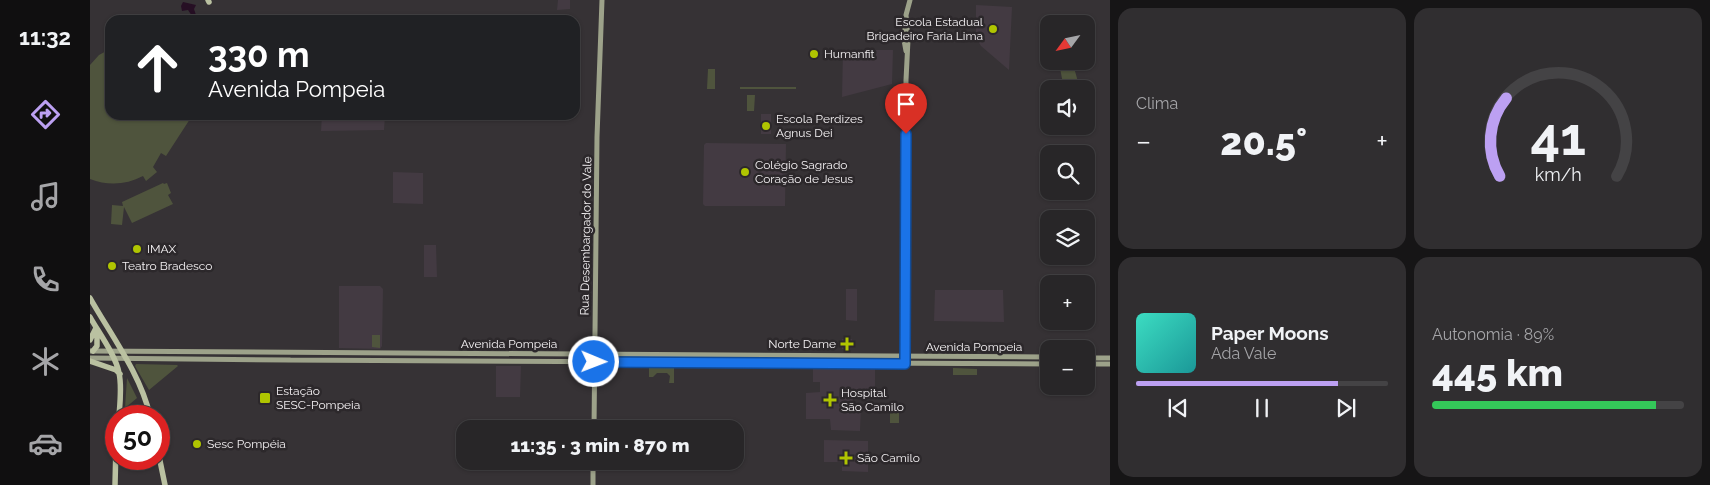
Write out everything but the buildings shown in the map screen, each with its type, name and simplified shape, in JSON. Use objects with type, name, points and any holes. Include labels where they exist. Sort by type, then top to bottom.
[{"type":"main road","name":"Rua Desembargador do Vale","points":[[594,420],[597,137],[602,0]]},
{"type":"main road","points":[[905,364],[906,54],[904,40],[906,15],[910,0]]},
{"type":"main road","points":[[90,298],[136,378],[147,405]]},
{"type":"main road","points":[[90,317],[120,374],[119,405]]},
{"type":"main road","points":[[90,340],[96,328]]},
{"type":"main road","points":[[92,351],[97,346],[98,334],[96,328]]},
{"type":"main road","name":"Avenida Pompeia","points":[[92,351],[1040,357]]},
{"type":"main road","points":[[1095,358],[1110,358]]},
{"type":"main road","points":[[90,359],[1040,364]]},
{"type":"main road","points":[[90,359],[120,374]]},
{"type":"main road","points":[[1095,364],[1110,364]]},
{"type":"main road","points":[[115,470],[115,485]]},
{"type":"main road","points":[[162,470],[165,485]]},
{"type":"main road","points":[[593,470],[593,485]]},
{"type":"shaded area","points":[[558,0],[570,0],[570,9],[557,10]]},
{"type":"shaded area","points":[[183,2],[196,5],[194,9],[196,15],[191,15],[188,10],[182,11],[181,6]]},
{"type":"shaded area","name":"Escola Estadual Brigadeiro Faria Lima","points":[[976,5],[1012,7],[1009,70],[981,46],[976,38]]},
{"type":"shaded area","points":[[843,50],[893,50],[892,84],[842,97]]},
{"type":"shaded area","name":"Escola Perdizes Agnus Dei","points":[[761,114],[771,114],[771,134],[761,134]]},
{"type":"shaded area","points":[[322,120],[385,120],[384,130],[321,131]]},
{"type":"shaded area","name":"Colégio Sagrado Coração de Jesus","points":[[706,143],[786,144],[785,206],[705,206],[703,204],[704,145]]},
{"type":"shaded area","points":[[393,172],[423,173],[423,204],[393,203]]},
{"type":"shaded area","points":[[424,245],[436,245],[437,277],[424,277]]},
{"type":"shaded area","points":[[339,286],[380,286],[383,289],[382,346],[380,349],[339,348]]},
{"type":"shaded area","points":[[846,289],[857,289],[857,321],[846,320]]},
{"type":"shaded area","points":[[935,290],[1003,290],[1004,322],[934,321]]},
{"type":"shaded area","name":"Norte Dame","points":[[842,339],[852,339],[851,350],[842,349]]},
{"type":"shaded area","points":[[496,366],[521,366],[520,397],[496,397]]},
{"type":"shaded area","name":"Hospital São Camilo","points":[[813,368],[875,368],[875,396],[853,396],[853,405],[861,405],[860,431],[831,430],[830,419],[806,419],[806,393],[820,392],[820,382],[813,382]]},
{"type":"shaded area","name":"São Camilo","points":[[824,440],[868,441],[868,472],[842,471],[842,462],[824,462]]},
{"type":"green space","points":[[105,52],[105,120],[189,120],[166,156],[161,153],[153,167],[157,172],[146,181],[143,176],[117,184],[103,183],[90,179],[90,65],[99,55]]},
{"type":"green space","points":[[708,69],[715,69],[715,89],[707,89]]},
{"type":"green space","points":[[1060,70],[1075,70],[1077,80],[1062,80]]},
{"type":"green space","points":[[740,87],[796,87],[796,89],[740,89]]},
{"type":"green space","points":[[747,95],[755,95],[754,111],[747,111]]},
{"type":"green space","points":[[163,183],[167,183],[171,193],[168,195],[173,204],[132,223],[124,207],[122,225],[111,224],[112,205],[123,206],[122,202]]},
{"type":"green space","points":[[372,335],[380,335],[380,348],[372,347]]},
{"type":"green space","points":[[136,364],[178,366],[149,390],[135,366]]},
{"type":"green space","points":[[649,367],[674,367],[674,383],[669,383],[670,376],[667,373],[657,373],[653,377],[649,377]]},
{"type":"green space","points":[[953,368],[977,369],[977,375],[953,375]]},
{"type":"green space","points":[[127,378],[137,398],[129,405],[125,405]]},
{"type":"green space","points":[[890,407],[899,408],[899,423],[890,423]]},
{"type":"place","name":"Escola Estadual Brigadeiro Faria Lima","points":[[993,29]]},
{"type":"place","name":"Humanfit","points":[[814,54]]},
{"type":"place","name":"Escola Perdizes Agnus Dei","points":[[766,126]]},
{"type":"place","name":"Colégio Sagrado Coração de Jesus","points":[[745,172]]},
{"type":"place","name":"IMAX","points":[[137,249]]},
{"type":"place","name":"Teatro Bradesco","points":[[112,266]]},
{"type":"place","name":"Norte Dame","points":[[847,344]]},
{"type":"place","name":"Estação SESC-Pompeia","points":[[265,398]]},
{"type":"place","name":"Hospital São Camilo","points":[[830,400]]},
{"type":"place","name":"Sesc Pompéia","points":[[197,444]]},
{"type":"place","name":"São Camilo","points":[[846,458]]},
{"type":"route","points":[[594,362],[905,364],[906,134]]}]
